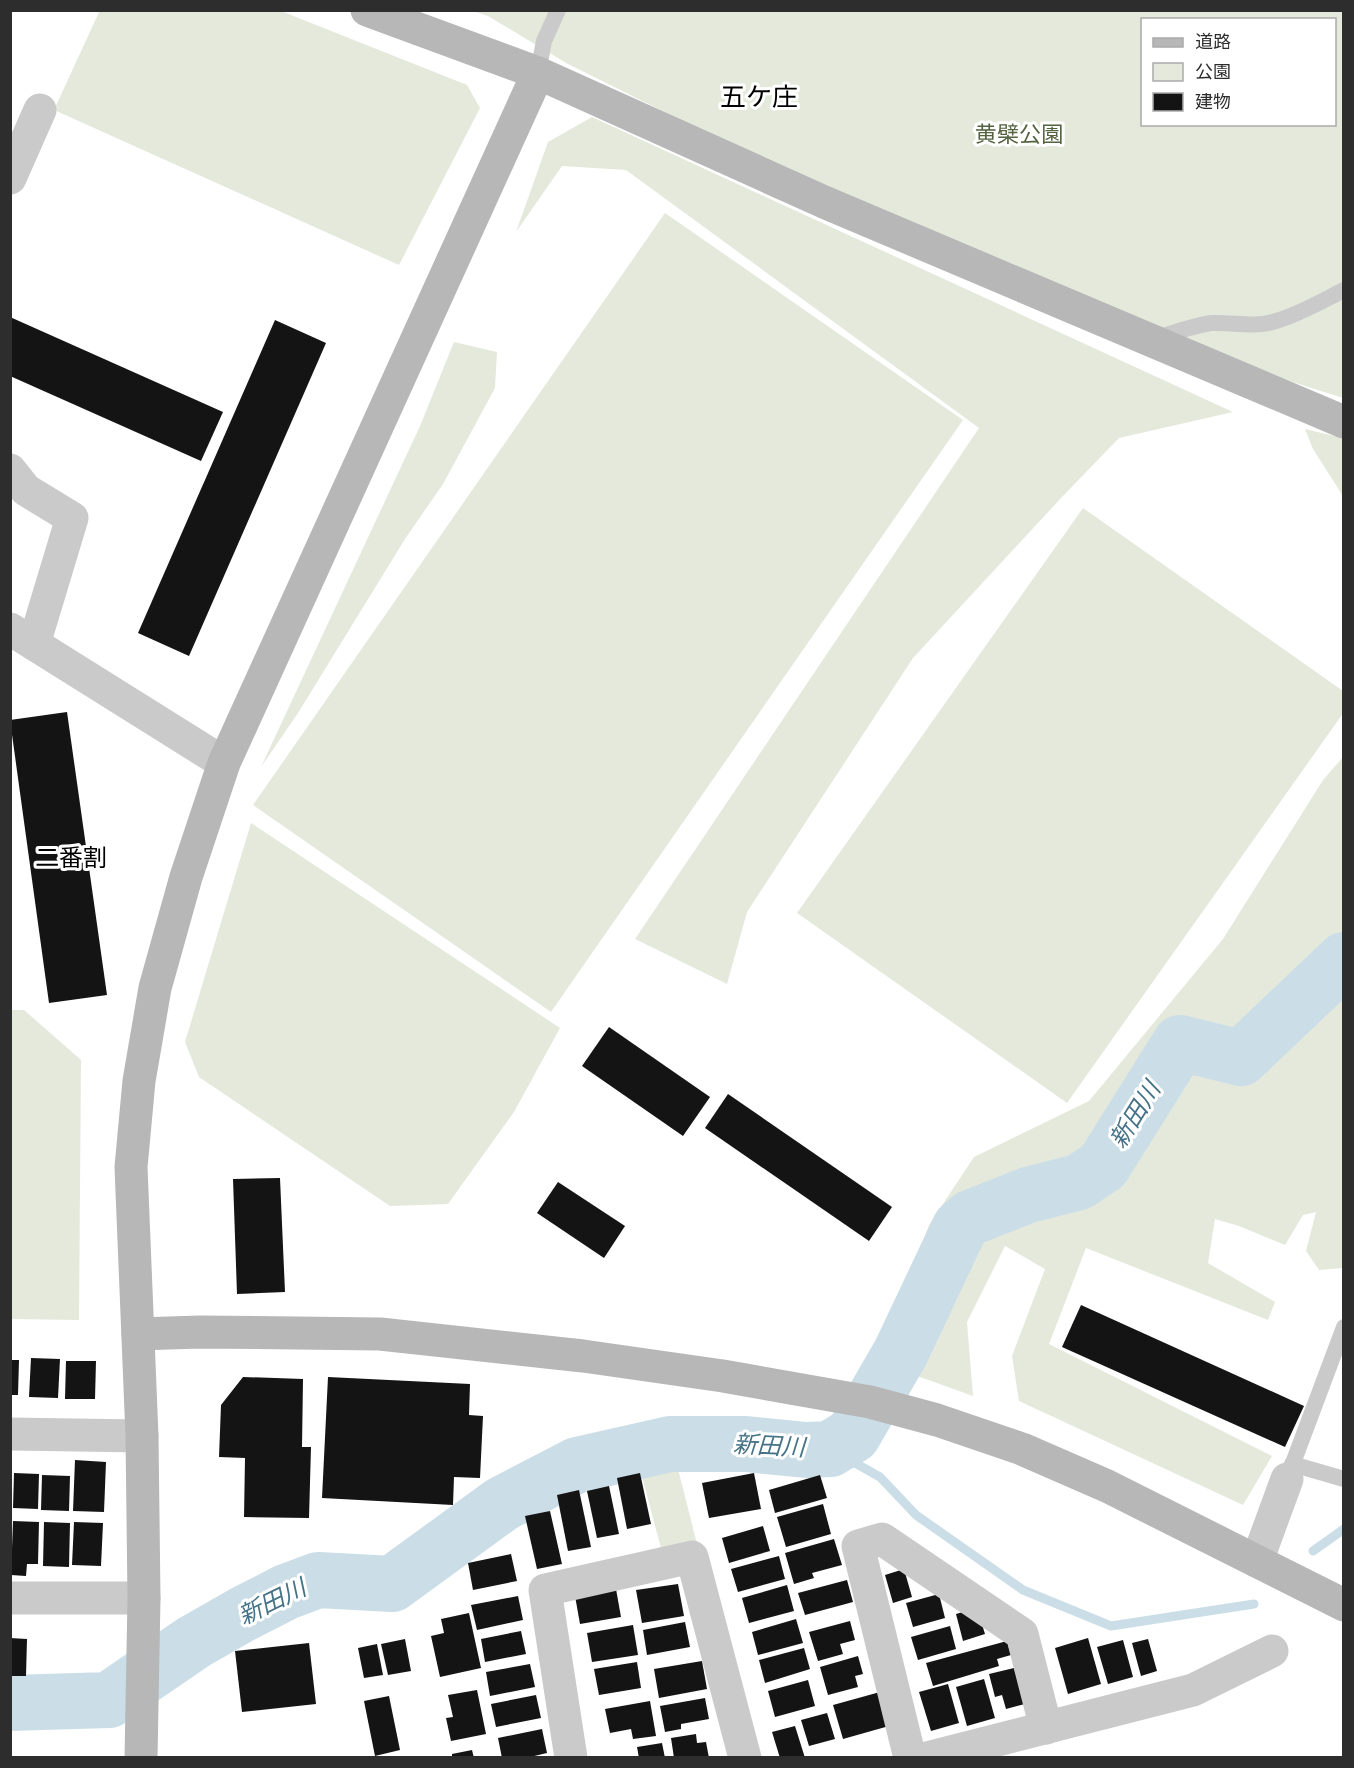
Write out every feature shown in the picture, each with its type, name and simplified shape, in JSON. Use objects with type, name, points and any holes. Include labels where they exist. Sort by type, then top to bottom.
[{"type":"street","points":[[367,10],[538,73],[824,202],[1344,422]]},
{"type":"street","points":[[141,1758],[144,1598],[142,1436],[131,1167],[139,1082],[155,988],[186,877],[224,763],[538,73]]},
{"type":"street","points":[[10,178],[40,110]]},
{"type":"street","points":[[10,470],[26,490],[72,518],[22,636],[224,763]]},
{"type":"street","points":[[138,1334],[200,1332],[380,1334],[583,1356],[723,1376],[870,1402],[937,1420],[1022,1449],[1107,1486],[1344,1605]]},
{"type":"street","points":[[10,1434],[142,1436]]},
{"type":"street","points":[[1257,1561],[1290,1471]]},
{"type":"street","points":[[910,1758],[858,1546],[882,1539],[1022,1634],[1046,1728]]},
{"type":"street","points":[[571,1758],[545,1590],[692,1557],[745,1758]]},
{"type":"street","points":[[10,1598],[144,1598]]},
{"type":"street","points":[[927,1758],[1193,1690],[1272,1651]]},
{"type":"lane","points":[[538,73],[544,41],[558,10]]},
{"type":"lane","points":[[1150,340],[1209,323],[1275,322],[1344,290]]},
{"type":"lane","points":[[1344,1327],[1290,1471],[1344,1479]]},
{"type":"green space","points":[[100,10],[281,11],[467,85],[480,108],[399,265],[54,110]]},
{"type":"green space","name":"黄檗公園","points":[[473,11],[1343,11],[1343,398],[1221,359],[723,141],[568,64],[488,16]]},
{"type":"green space","points":[[592,117],[1233,412],[1119,438],[913,658],[747,912],[727,984],[635,939],[979,428],[626,170],[562,166],[516,232],[548,142]]},
{"type":"green space","points":[[665,213],[963,420],[551,1012],[253,805]]},
{"type":"green space","points":[[454,342],[497,352],[495,388],[443,484],[405,539],[298,713],[261,767],[420,426]]},
{"type":"green space","points":[[1305,429],[1343,438],[1343,496],[1313,449]]},
{"type":"green space","points":[[1083,508],[1343,691],[1344,712],[1067,1103],[797,913]]},
{"type":"green space","points":[[1343,757],[1343,1268],[1319,1270],[1306,1251],[1316,1212],[1303,1215],[1285,1245],[1215,1219],[1208,1263],[1275,1302],[1268,1320],[1086,1248],[1049,1344],[1272,1456],[1243,1505],[1019,1401],[1012,1356],[1045,1269],[1005,1246],[967,1322],[973,1396],[881,1363],[929,1225],[974,1157],[1089,1101],[1223,939],[1323,780]]},
{"type":"green space","points":[[251,823],[560,1028],[514,1112],[448,1204],[390,1206],[199,1077],[185,1042]]},
{"type":"green space","points":[[11,1010],[24,1010],[81,1060],[79,1320],[11,1319]]},
{"type":"green space","points":[[663,1464],[677,1465],[697,1544],[662,1552],[640,1469]]},
{"type":"building","points":[[10,317],[223,412],[201,461],[10,376]]},
{"type":"building","points":[[275,320],[326,343],[189,656],[138,633]]},
{"type":"building","points":[[67,712],[107,995],[49,1003],[10,720]]},
{"type":"building","points":[[609,1027],[710,1097],[683,1136],[582,1066]]},
{"type":"building","points":[[728,1094],[892,1207],[869,1241],[705,1128]]},
{"type":"building","points":[[280,1178],[285,1292],[237,1294],[233,1179]]},
{"type":"building","points":[[558,1182],[625,1226],[604,1258],[537,1213]]},
{"type":"building","points":[[1081,1305],[1304,1406],[1285,1447],[1062,1347]]},
{"type":"building","points":[[31,1358],[60,1359],[58,1398],[29,1397]]},
{"type":"building","points":[[10,1360],[19,1360],[18,1395],[10,1395]]},
{"type":"building","points":[[66,1361],[96,1361],[95,1399],[65,1399]]},
{"type":"building","points":[[243,1377],[303,1379],[302,1447],[311,1447],[309,1518],[244,1517],[245,1458],[219,1457],[221,1405]]},
{"type":"building","points":[[328,1377],[470,1384],[469,1415],[483,1416],[480,1478],[454,1477],[453,1505],[322,1498]]},
{"type":"building","points":[[75,1460],[106,1462],[104,1512],[73,1511]]},
{"type":"building","points":[[14,1473],[39,1474],[38,1509],[13,1508]]},
{"type":"building","points":[[640,1473],[651,1524],[627,1529],[617,1478]]},
{"type":"building","points":[[754,1473],[761,1509],[709,1518],[702,1483]]},
{"type":"building","points":[[42,1475],[70,1476],[69,1511],[41,1510]]},
{"type":"building","points":[[820,1475],[827,1498],[775,1513],[769,1490]]},
{"type":"building","points":[[609,1486],[619,1534],[597,1538],[587,1491]]},
{"type":"building","points":[[579,1490],[591,1547],[568,1551],[557,1495]]},
{"type":"building","points":[[823,1504],[831,1534],[786,1547],[777,1517]]},
{"type":"building","points":[[550,1511],[562,1564],[537,1569],[525,1516]]},
{"type":"building","points":[[13,1521],[39,1522],[38,1564],[27,1564],[26,1576],[11,1575]]},
{"type":"building","points":[[44,1522],[70,1523],[69,1567],[43,1566]]},
{"type":"building","points":[[74,1522],[103,1523],[101,1566],[72,1565]]},
{"type":"building","points":[[763,1526],[770,1551],[729,1563],[722,1538]]},
{"type":"building","points":[[834,1539],[842,1565],[812,1573],[814,1578],[794,1584],[785,1553]]},
{"type":"building","points":[[511,1554],[517,1581],[473,1590],[468,1563]]},
{"type":"building","points":[[779,1556],[785,1579],[738,1592],[731,1569]]},
{"type":"building","points":[[904,1569],[912,1597],[893,1603],[885,1575]]},
{"type":"building","points":[[847,1580],[853,1602],[805,1615],[798,1593]]},
{"type":"building","points":[[678,1584],[684,1616],[642,1623],[636,1590]]},
{"type":"building","points":[[787,1585],[794,1611],[749,1623],[742,1598]]},
{"type":"building","points":[[616,1589],[621,1617],[580,1624],[575,1596]]},
{"type":"building","points":[[939,1594],[945,1618],[913,1627],[906,1603]]},
{"type":"building","points":[[518,1596],[523,1620],[477,1630],[471,1605]]},
{"type":"building","points":[[977,1608],[985,1634],[963,1641],[956,1614]]},
{"type":"building","points":[[469,1613],[481,1668],[440,1677],[431,1636],[444,1633],[441,1619]]},
{"type":"building","points":[[796,1619],[803,1643],[758,1655],[752,1632]]},
{"type":"building","points":[[850,1621],[855,1640],[840,1644],[843,1654],[818,1661],[809,1632]]},
{"type":"building","points":[[685,1622],[690,1647],[647,1655],[643,1630]]},
{"type":"building","points":[[633,1625],[638,1655],[592,1662],[587,1633]]},
{"type":"building","points":[[950,1626],[956,1649],[918,1660],[911,1637]]},
{"type":"building","points":[[521,1631],[526,1654],[485,1662],[481,1639]]},
{"type":"building","points":[[10,1638],[27,1639],[26,1676],[10,1676]]},
{"type":"building","points":[[1088,1638],[1101,1684],[1068,1694],[1055,1648]]},
{"type":"building","points":[[405,1639],[411,1671],[388,1675],[381,1644]]},
{"type":"building","points":[[1148,1639],[1157,1671],[1141,1676],[1132,1643]]},
{"type":"building","points":[[1123,1640],[1133,1677],[1108,1684],[1097,1647]]},
{"type":"building","points":[[1007,1641],[1011,1655],[997,1659],[999,1666],[933,1686],[926,1663]]},
{"type":"building","points":[[309,1643],[316,1704],[242,1712],[235,1651]]},
{"type":"building","points":[[377,1644],[383,1675],[364,1678],[358,1648]]},
{"type":"building","points":[[804,1648],[810,1669],[765,1683],[759,1660]]},
{"type":"building","points":[[858,1656],[863,1674],[855,1676],[858,1687],[828,1695],[820,1667]]},
{"type":"building","points":[[702,1661],[707,1689],[659,1698],[654,1669]]},
{"type":"building","points":[[637,1662],[641,1688],[599,1695],[594,1669]]},
{"type":"building","points":[[530,1664],[535,1687],[490,1696],[486,1672]]},
{"type":"building","points":[[1014,1668],[1025,1704],[1006,1709],[1002,1695],[995,1697],[989,1674]]},
{"type":"building","points":[[984,1679],[995,1718],[967,1726],[956,1687]]},
{"type":"building","points":[[808,1680],[815,1706],[775,1717],[768,1691]]},
{"type":"building","points":[[948,1684],[959,1723],[931,1731],[919,1692]]},
{"type":"building","points":[[477,1690],[486,1734],[451,1741],[446,1718],[453,1717],[448,1695]]},
{"type":"building","points":[[880,1692],[889,1726],[843,1739],[833,1705]]},
{"type":"building","points":[[536,1695],[541,1718],[496,1727],[491,1704]]},
{"type":"building","points":[[389,1696],[400,1750],[375,1756],[364,1701]]},
{"type":"building","points":[[705,1698],[709,1719],[681,1724],[681,1729],[665,1732],[660,1706]]},
{"type":"building","points":[[650,1701],[656,1736],[633,1739],[631,1729],[610,1733],[605,1709]]},
{"type":"building","points":[[827,1713],[835,1739],[809,1746],[801,1720]]},
{"type":"building","points":[[795,1726],[805,1758],[780,1758],[772,1732]]},
{"type":"building","points":[[542,1729],[547,1753],[526,1758],[502,1758],[498,1738]]},
{"type":"building","points":[[696,1734],[697,1743],[706,1742],[709,1758],[674,1758],[671,1738]]},
{"type":"building","points":[[662,1743],[665,1758],[639,1758],[637,1747]]},
{"type":"building","points":[[472,1750],[474,1758],[452,1758],[452,1754]]},
{"type":"waterway","name":"新田川","points":[[10,1703],[109,1700],[194,1642],[286,1592],[318,1580],[392,1584],[502,1504],[577,1465],[670,1444],[746,1444],[806,1450],[830,1449],[853,1435],[901,1352],[960,1227],[970,1218],[1028,1195],[1079,1182],[1103,1166],[1180,1043],[1241,1058],[1344,960]]},
{"type":"waterway","points":[[830,1449],[880,1477],[916,1515],[1023,1590],[1111,1626],[1254,1604]]},
{"type":"waterway","points":[[1313,1551],[1344,1529]]},
{"type":"district","name":"五ケ庄","points":[[759,97]]},
{"type":"district","name":"二番割","points":[[71,858]]}]
